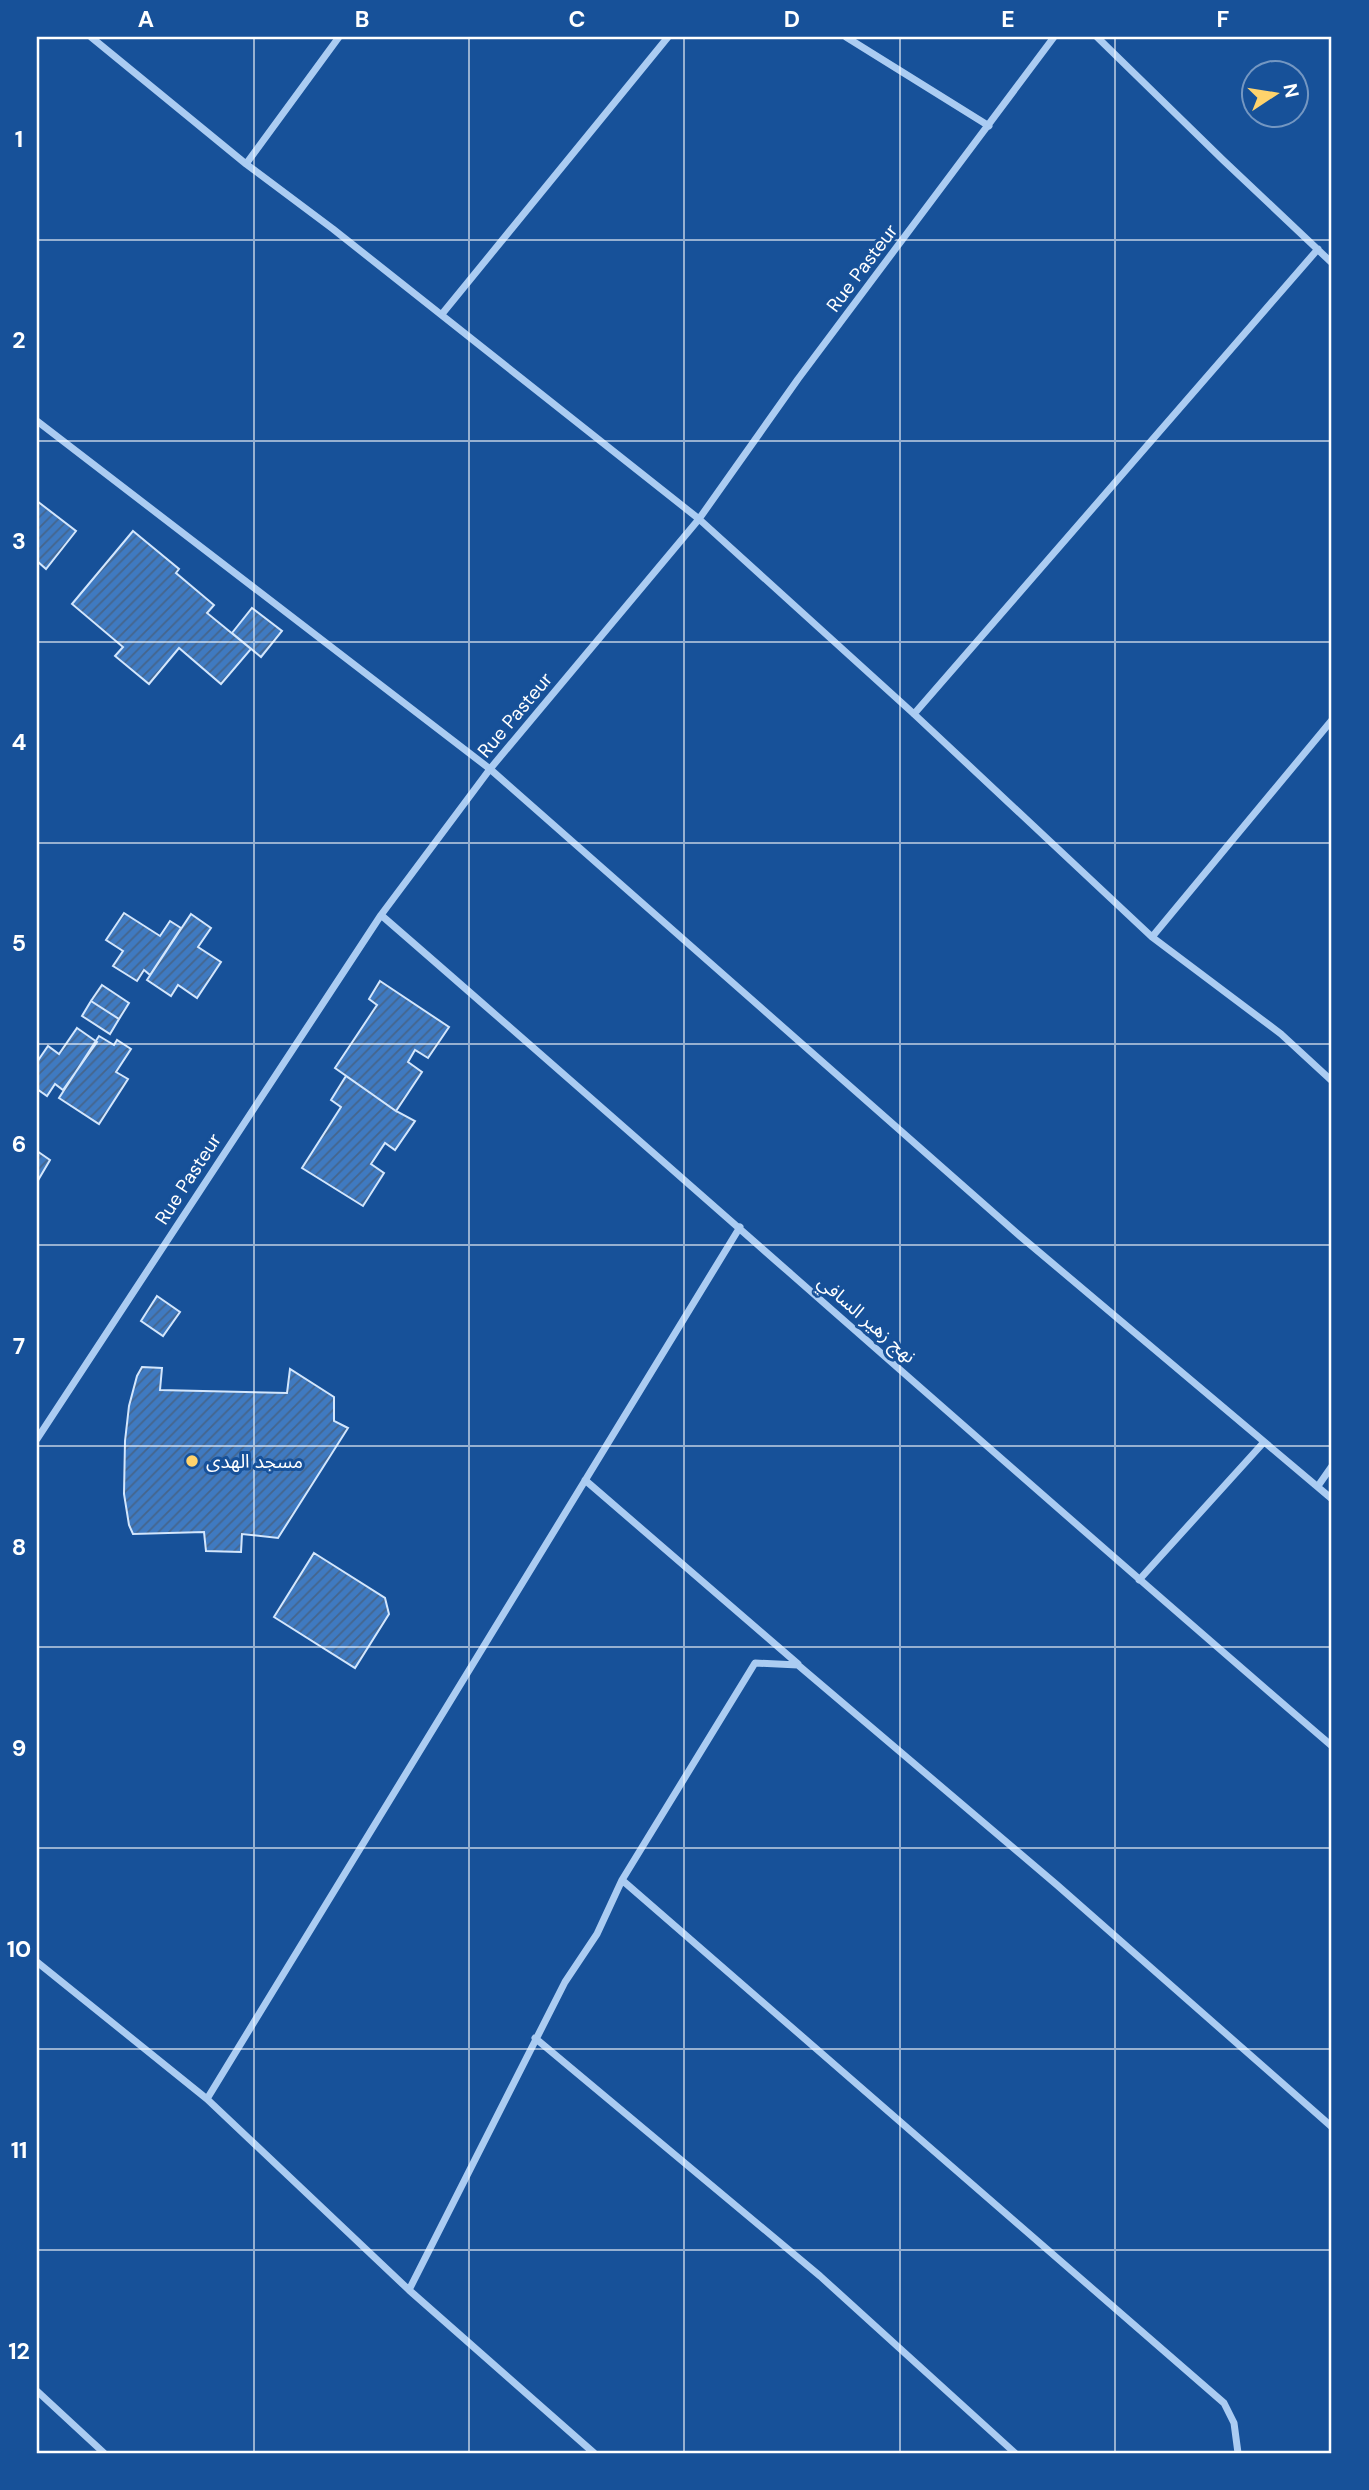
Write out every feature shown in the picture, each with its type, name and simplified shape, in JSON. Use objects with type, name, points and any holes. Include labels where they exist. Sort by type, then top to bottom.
[{"type":"street","points":[[91,37],[246,164],[442,314],[699,519],[914,714],[1152,937],[1281,1034],[1332,1081]]},
{"type":"street","points":[[246,164],[339,37]]},
{"type":"street","points":[[442,314],[668,37]]},
{"type":"street","points":[[846,37],[989,126]]},
{"type":"street","name":"Rue Pasteur","points":[[37,1439],[381,915],[490,769],[699,519],[798,379],[1054,37]]},
{"type":"street","points":[[1097,37],[1332,263]]},
{"type":"street","points":[[914,714],[1318,249]]},
{"type":"street","points":[[37,421],[490,769],[1020,1237],[1332,1499]]},
{"type":"street","points":[[1152,937],[1332,720]]},
{"type":"street","name":"نهج زهير السافي","points":[[381,915],[1332,1746]]},
{"type":"street","points":[[206,2099],[740,1227]]},
{"type":"street","points":[[1139,1580],[1264,1442]]},
{"type":"street","points":[[1318,1486],[1332,1466]]},
{"type":"street","points":[[585,1480],[1037,1867],[1332,2127]]},
{"type":"street","points":[[409,2290],[565,1982],[597,1934],[622,1880],[755,1663],[798,1665]]},
{"type":"street","points":[[622,1880],[1224,2403],[1234,2423],[1238,2453]]},
{"type":"street","points":[[37,1962],[206,2099],[409,2290],[594,2453]]},
{"type":"street","points":[[535,2038],[820,2276],[1015,2453]]},
{"type":"street","points":[[37,2391],[104,2453]]},
{"type":"building","points":[[37,501],[76,531],[46,569],[37,561]]},
{"type":"building","points":[[133,531],[179,569],[176,573],[214,605],[207,613],[251,649],[221,684],[179,648],[149,684],[115,656],[123,647],[72,604]]},
{"type":"building","points":[[252,608],[282,631],[261,657],[232,633]]},
{"type":"building","points":[[124,913],[160,936],[170,921],[181,928],[150,975],[144,970],[137,981],[113,966],[123,951],[106,940]]},
{"type":"building","points":[[191,914],[211,928],[198,947],[221,962],[197,998],[178,985],[171,996],[147,980]]},
{"type":"building","points":[[380,981],[449,1027],[428,1058],[415,1050],[408,1062],[422,1072],[396,1111],[335,1068],[377,1005],[369,999]]},
{"type":"building","points":[[102,985],[129,1003],[119,1019],[91,1001]]},
{"type":"building","points":[[91,1001],[119,1019],[110,1034],[82,1016]]},
{"type":"building","points":[[77,1028],[97,1042],[63,1090],[55,1084],[47,1096],[37,1089],[37,1062],[48,1046],[59,1054]]},
{"type":"building","points":[[99,1036],[114,1045],[117,1040],[131,1049],[116,1072],[128,1079],[99,1124],[59,1098]]},
{"type":"building","points":[[346,1076],[415,1121],[395,1150],[385,1143],[371,1164],[384,1173],[363,1206],[302,1168],[341,1107],[331,1100]]},
{"type":"building","points":[[37,1151],[50,1160],[37,1182]]},
{"type":"building","points":[[157,1296],[180,1312],[163,1336],[141,1321]]},
{"type":"building","points":[[142,1367],[162,1368],[160,1390],[287,1393],[290,1369],[334,1397],[334,1421],[348,1428],[278,1538],[242,1534],[241,1552],[206,1551],[204,1532],[133,1534],[124,1494],[125,1441],[129,1406]]},
{"type":"building","points":[[314,1553],[385,1598],[389,1614],[355,1668],[274,1617]]},
{"type":"place","name":"مسجد الهدى","points":[[192,1461]]}]
